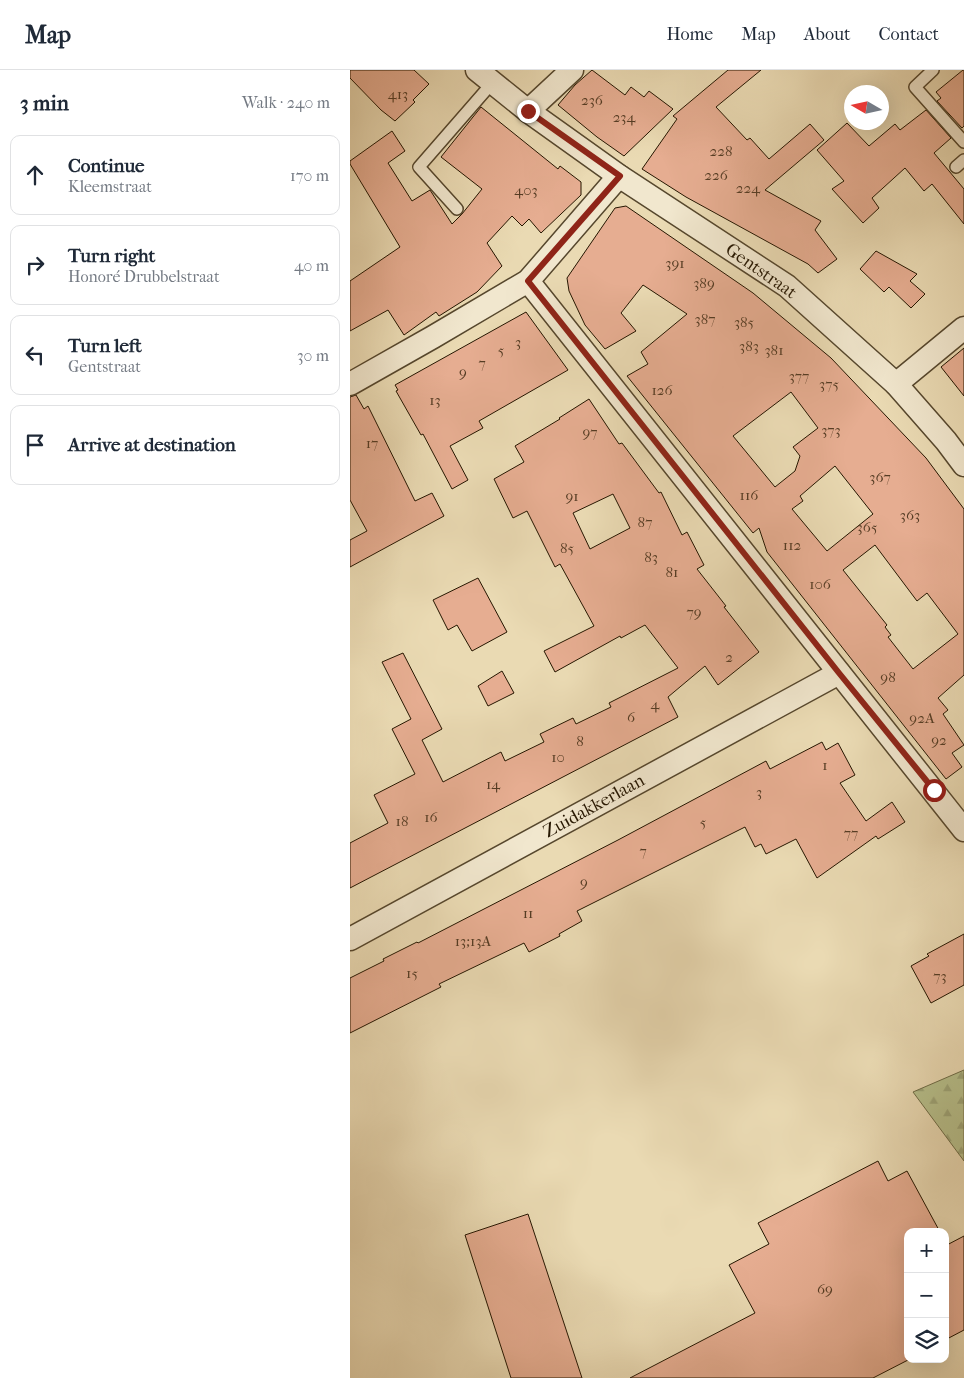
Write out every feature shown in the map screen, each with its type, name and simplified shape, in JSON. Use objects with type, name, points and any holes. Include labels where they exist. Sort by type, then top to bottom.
[{"type":"street","points":[[528,111],[572,70]]},
{"type":"street","name":"Gentstraat","points":[[485,76],[528,111],[620,176],[787,286],[896,384],[946,441],[964,465]]},
{"type":"street","points":[[350,384],[528,281],[620,176]]},
{"type":"street","points":[[528,281],[964,830]]},
{"type":"street","points":[[896,384],[964,328]]},
{"type":"street","name":"Zuidakkerlaan","points":[[350,939],[839,673]]},
{"type":"lane","points":[[933,70],[915,87],[964,142]]},
{"type":"lane","points":[[457,209],[419,167],[485,76]]},
{"type":"green space","points":[[964,1070],[964,1161],[913,1092]]},
{"type":"building","points":[[350,70],[414,70],[429,84],[413,100],[415,102],[395,121],[381,110],[350,78]]},
{"type":"building","points":[[592,70],[625,95],[631,87],[644,97],[649,91],[673,109],[624,156],[558,105],[575,85]]},
{"type":"building","points":[[728,70],[761,70],[716,107],[747,140],[750,138],[769,159],[810,124],[824,140],[765,190],[821,221],[815,230],[837,259],[818,273],[808,264],[686,197],[642,169],[677,119],[673,116]]},
{"type":"building","points":[[963,70],[964,126],[962,128],[937,101],[941,98],[936,92]]},
{"type":"building","points":[[481,107],[558,169],[560,166],[581,182],[581,195],[541,233],[529,219],[522,226],[512,216],[487,243],[502,266],[477,292],[439,316],[436,312],[404,335],[388,310],[350,331],[350,281],[400,247],[350,164],[350,161],[392,131],[405,151],[388,163],[412,201],[430,190],[452,224],[482,189],[441,157]]},
{"type":"building","points":[[926,110],[951,138],[934,153],[964,189],[964,224],[932,184],[924,191],[905,168],[872,198],[879,208],[863,223],[832,189],[844,181],[817,150],[844,126],[844,130],[854,130],[869,146],[895,124],[900,130]]},
{"type":"building","points":[[626,206],[753,293],[831,358],[926,458],[964,509],[964,675],[938,698],[948,710],[943,714],[964,745],[952,753],[962,767],[946,779],[767,552],[759,528],[753,533],[627,376],[648,364],[641,352],[687,314],[643,285],[621,313],[636,331],[605,349],[585,325],[569,291],[567,278],[615,208]],"holes":[[[791,392],[818,428],[793,447],[800,456],[795,471],[775,487],[733,436]],[[835,466],[873,514],[827,551],[792,509],[803,501],[800,496]],[[875,545],[917,601],[927,593],[958,634],[913,669],[888,637],[891,635],[885,627],[887,625],[843,570]]]},
{"type":"building","points":[[876,251],[917,274],[910,281],[925,294],[911,308],[889,287],[884,292],[860,269]]},
{"type":"building","points":[[526,312],[568,370],[479,421],[483,428],[450,446],[468,480],[452,489],[423,434],[421,435],[396,391],[398,390],[395,385]]},
{"type":"building","points":[[964,348],[964,396],[941,367]]},
{"type":"building","points":[[356,395],[364,409],[368,406],[415,501],[432,493],[444,516],[350,567],[350,540],[367,531],[350,500],[350,397]]},
{"type":"building","points":[[589,399],[619,444],[622,443],[659,493],[661,492],[682,535],[687,532],[704,565],[697,569],[759,652],[718,685],[705,666],[668,697],[678,717],[350,888],[350,843],[388,823],[374,795],[415,774],[392,729],[411,719],[382,662],[403,653],[442,729],[422,740],[443,782],[501,752],[505,761],[544,742],[540,734],[573,718],[576,724],[611,707],[609,703],[678,668],[645,625],[621,638],[620,636],[555,672],[544,651],[594,626],[560,564],[555,567],[527,511],[513,518],[494,479],[524,462],[515,446]],"holes":[[[613,494],[630,528],[590,549],[573,513]]]},
{"type":"building","points":[[478,578],[507,632],[472,651],[457,625],[448,630],[433,600]]},
{"type":"building","points":[[502,671],[514,693],[488,706],[478,686]]},
{"type":"building","points":[[822,742],[826,750],[838,743],[855,775],[840,783],[866,821],[892,802],[905,822],[878,839],[876,836],[817,878],[796,839],[766,854],[761,844],[755,847],[745,827],[577,911],[582,921],[559,934],[560,936],[529,952],[524,943],[439,984],[441,987],[350,1033],[350,978],[384,961],[383,959],[418,943],[618,840],[766,761],[770,769]]},
{"type":"building","points":[[964,934],[964,985],[931,1003],[911,966],[929,956],[927,954]]},
{"type":"building","points":[[878,1161],[888,1181],[907,1171],[938,1228],[904,1228],[904,1362],[873,1378],[630,1378],[755,1313],[729,1265],[769,1244],[758,1223]]},
{"type":"building","points":[[528,1214],[582,1378],[511,1378],[465,1235]]},
{"type":"building","points":[[964,1236],[964,1330],[949,1338],[949,1273],[949,1244]]},
{"type":"route","points":[[528,111],[620,176],[528,281],[934,790]]}]
